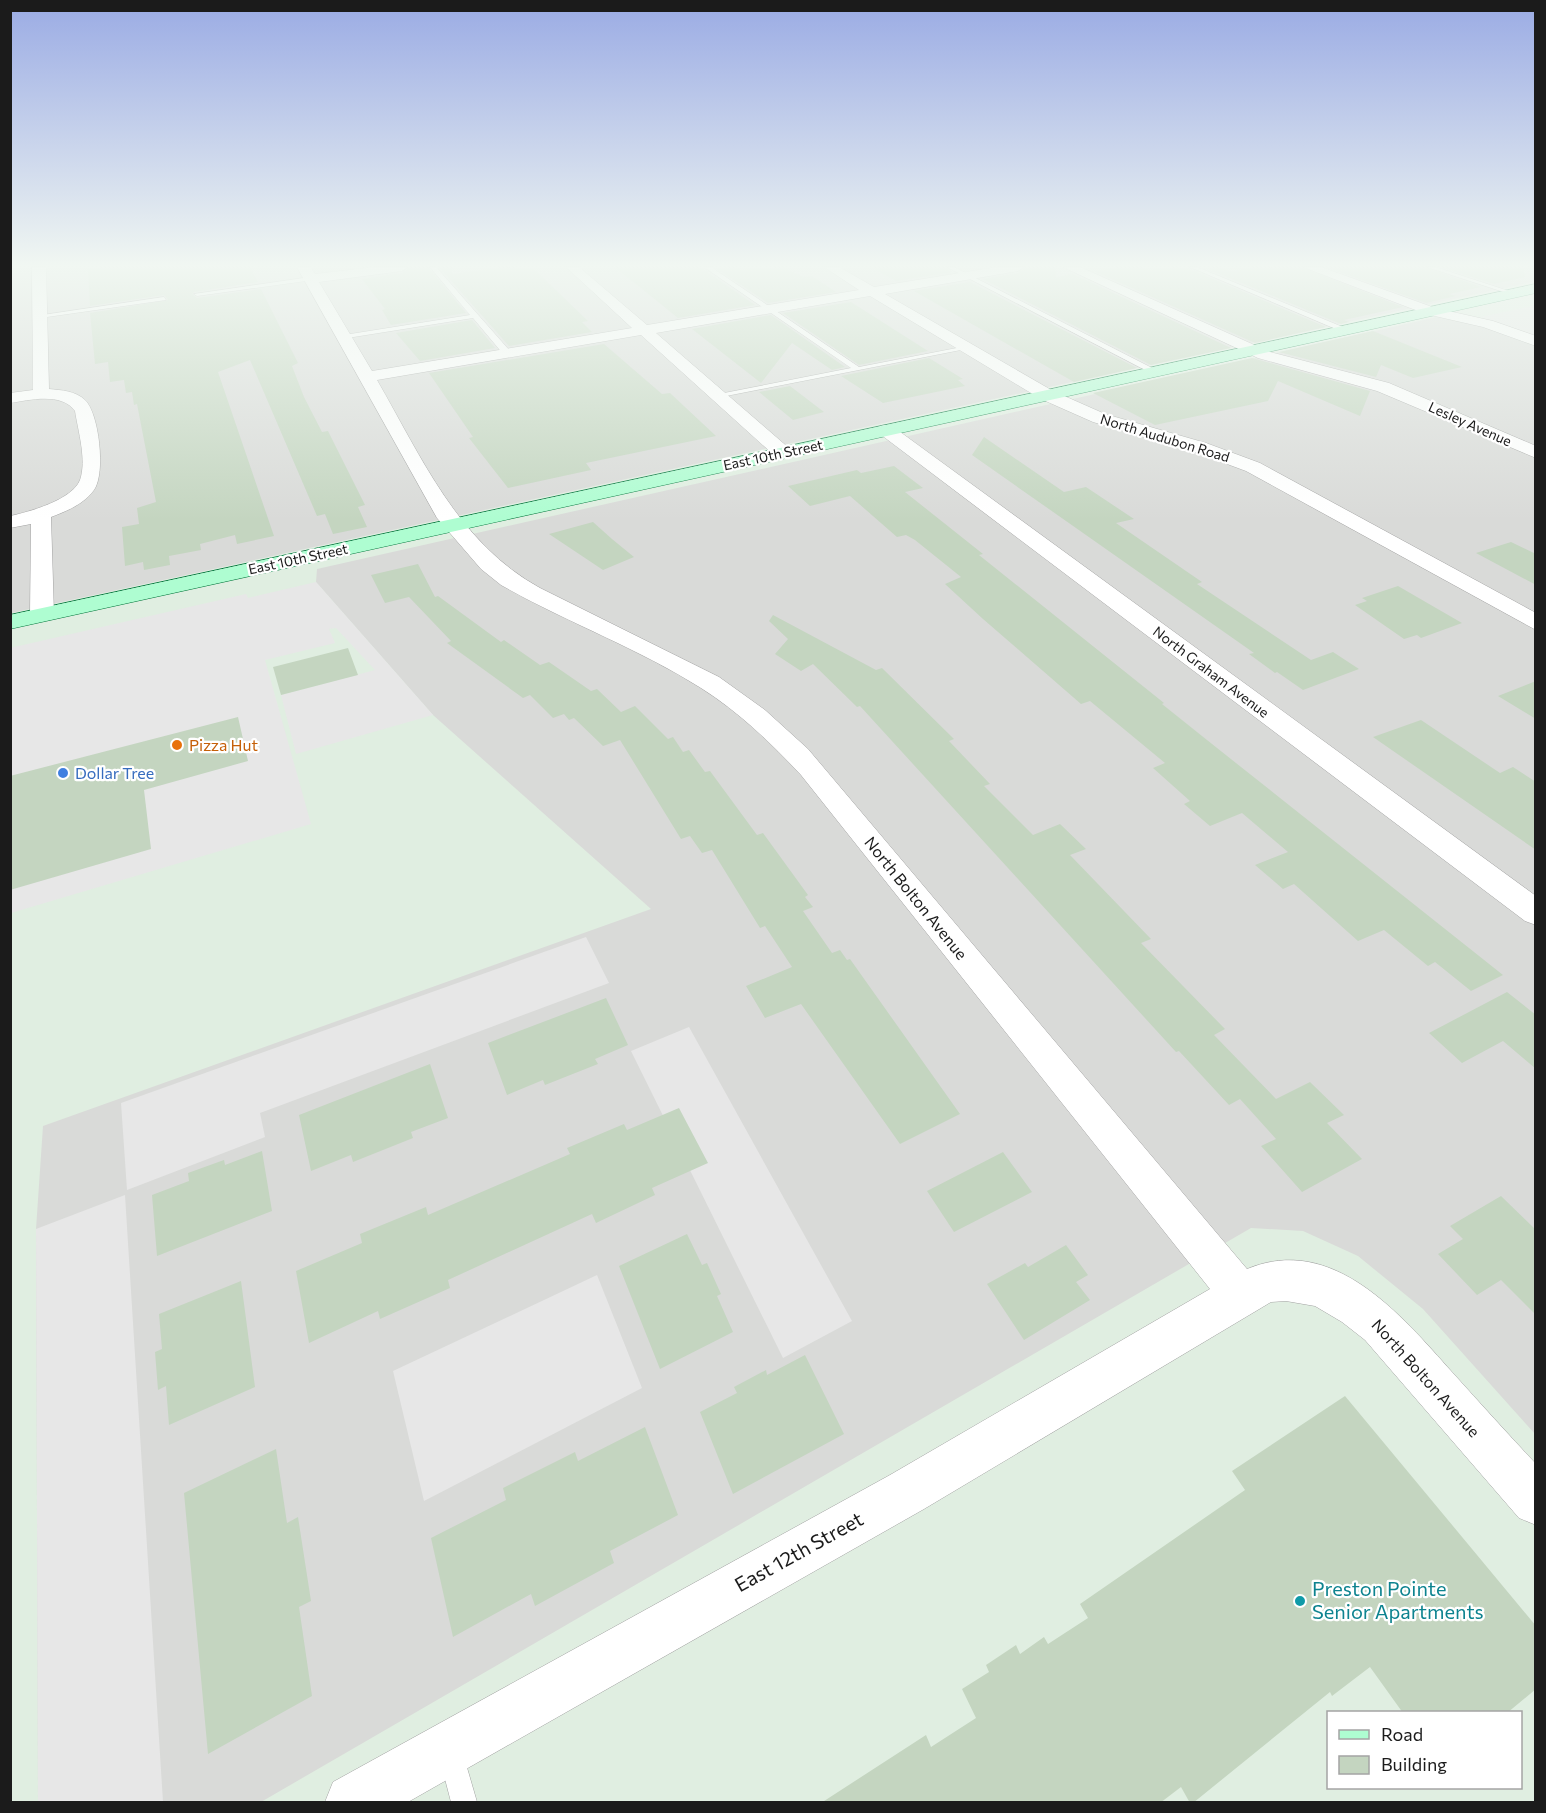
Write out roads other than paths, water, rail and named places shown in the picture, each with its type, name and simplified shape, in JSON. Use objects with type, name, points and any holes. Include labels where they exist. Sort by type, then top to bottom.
[{"type":"main road","name":"East 10th Street","points":[[10,622],[1245,352]]},
{"type":"street","points":[[41,352],[42,393]]},
{"type":"street","name":"North Bolton Avenue","points":[[353,352],[445,515],[489,564],[510,580],[694,673],[748,709],[777,734],[811,769],[1241,1295],[1270,1281],[1282,1280],[1316,1286],[1349,1300],[1380,1325],[1536,1501]]},
{"type":"street","points":[[368,377],[521,352]]},
{"type":"street","points":[[669,352],[783,453]]},
{"type":"street","name":"North Audubon Road","points":[[973,352],[1047,395],[1109,421],[1199,447],[1253,468],[1536,622]]},
{"type":"street","name":"Lesley Avenue","points":[[1256,352],[1291,364],[1383,387],[1536,453]]},
{"type":"street","points":[[10,398],[42,393],[71,399],[83,407],[91,478],[84,490],[73,499],[41,514],[10,522]]},
{"type":"street","name":"North Graham Avenue","points":[[886,430],[1536,913]]},
{"type":"street","points":[[41,514],[42,615]]},
{"type":"street","name":"East 12th Street","points":[[353,1803],[907,1492],[1241,1295]]},
{"type":"lane","points":[[830,352],[856,369]]},
{"type":"lane","points":[[719,396],[948,352]]},
{"type":"lane","points":[[1116,352],[1154,371]]},
{"type":"lane","points":[[450,1747],[464,1803]]},
{"type":"place","name":"Pizza Hut","points":[[177,745]]},
{"type":"place","name":"Dollar Tree","points":[[63,773]]},
{"type":"place","name":"Preston Pointe Senior Apartments","points":[[1300,1601]]}]
